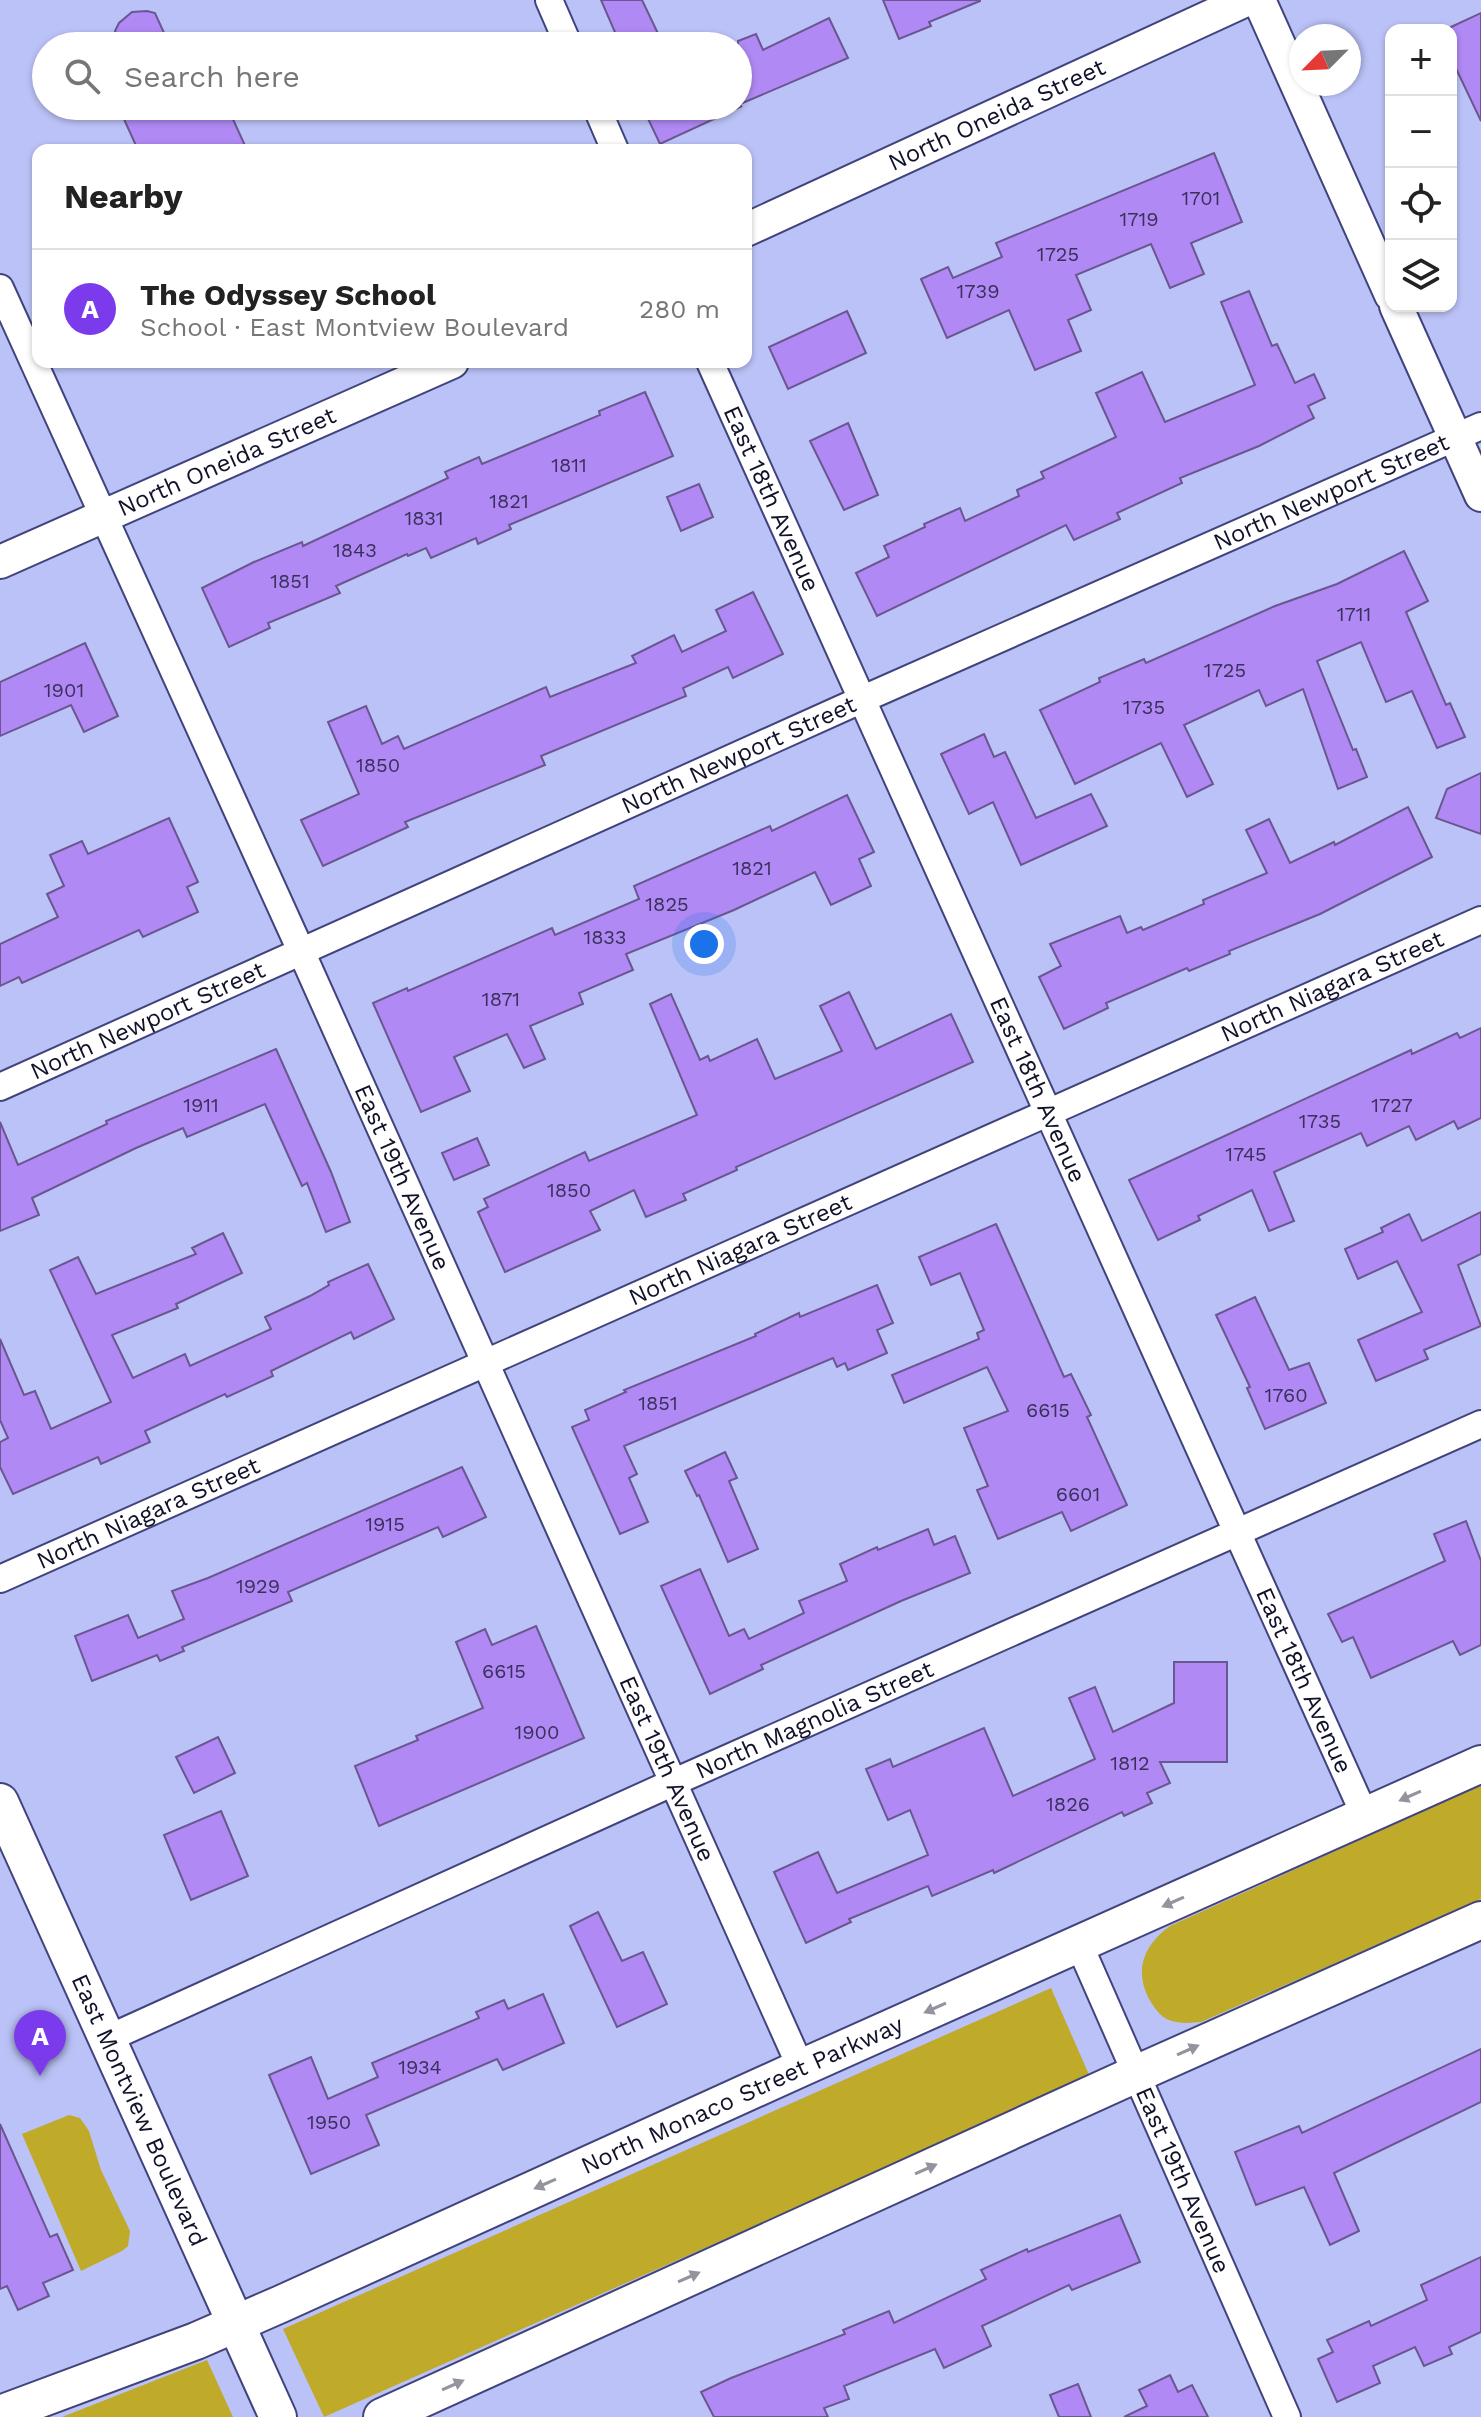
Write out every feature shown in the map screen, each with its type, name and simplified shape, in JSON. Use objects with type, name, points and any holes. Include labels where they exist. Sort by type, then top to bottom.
[{"type":"main road","name":"North Monaco Street Parkway","points":[[0,2414],[196,2341],[1481,1764]]},
{"type":"main road","name":"East Montview Boulevard","points":[[0,1802],[278,2417]]},
{"type":"main road","points":[[382,2417],[1481,1920]]},
{"type":"street","points":[[549,0],[563,32]]},
{"type":"street","name":"North Oneida Street","points":[[752,227],[1246,0]]},
{"type":"street","points":[[1259,0],[1385,282]]},
{"type":"street","points":[[602,120],[612,144]]},
{"type":"street","name":"East 19th Avenue","points":[[0,288],[32,358]]},
{"type":"street","points":[[1399,312],[1468,432],[1481,495]]},
{"type":"street","name":"East 19th Avenue","points":[[36,368],[801,2068]]},
{"type":"street","name":"North Oneida Street","points":[[0,562],[439,368]]},
{"type":"street","name":"East 18th Avenue","points":[[713,368],[1365,1816]]},
{"type":"street","name":"North Newport Street","points":[[0,1087],[863,699],[1468,432]]},
{"type":"street","name":"North Niagara Street","points":[[0,1579],[1048,1110],[1481,920]]},
{"type":"street","name":"North Magnolia Street","points":[[107,2039],[672,1783],[1481,1424]]},
{"type":"street","name":"East 19th Avenue","points":[[1079,1944],[1287,2417]]},
{"type":"shaded area","points":[[1481,1785],[1481,1899],[1201,2022],[1169,2020],[1152,2004],[1142,1976],[1144,1957],[1154,1941],[1170,1926]]},
{"type":"shaded area","points":[[1051,1988],[1090,2077],[324,2417],[283,2329]]},
{"type":"shaded area","points":[[69,2115],[80,2118],[89,2131],[101,2170],[130,2231],[128,2246],[122,2251],[81,2271],[22,2134]]},
{"type":"shaded area","points":[[207,2360],[233,2417],[62,2417]]},
{"type":"building","points":[[601,0],[642,0],[657,32],[615,32]]},
{"type":"building","points":[[883,0],[980,1],[929,22],[931,26],[899,39]]},
{"type":"building","points":[[132,12],[155,13],[164,32],[115,32],[119,23]]},
{"type":"building","points":[[1481,13],[1481,121],[1457,71],[1457,24]]},
{"type":"building","points":[[829,18],[848,58],[752,99],[752,36],[756,34],[763,50]]},
{"type":"building","points":[[124,120],[233,120],[244,144],[135,144]]},
{"type":"building","points":[[649,120],[712,120],[660,144]]},
{"type":"building","points":[[1214,153],[1242,222],[1191,243],[1204,274],[1170,288],[1151,244],[1076,275],[1091,310],[1068,320],[1081,351],[1035,370],[1009,310],[947,338],[921,279],[948,267],[953,278],[1002,257],[996,243]]},
{"type":"building","points":[[1249,291],[1272,346],[1277,344],[1295,383],[1314,374],[1325,398],[1308,406],[1314,418],[1259,446],[1180,478],[1182,483],[1117,513],[1120,519],[1074,540],[1066,525],[877,616],[856,573],[889,557],[884,546],[925,527],[924,524],[960,508],[965,521],[1019,496],[1017,490],[1044,478],[1041,472],[1116,437],[1096,393],[1142,372],[1165,422],[1255,385],[1221,302]]},
{"type":"building","points":[[847,311],[866,353],[788,389],[769,347]]},
{"type":"building","points":[[645,392],[673,456],[509,525],[511,529],[478,544],[476,538],[431,558],[426,548],[407,554],[336,586],[340,593],[268,623],[270,628],[229,647],[202,588],[302,542],[303,546],[448,478],[445,472],[479,457],[482,464],[600,415],[599,411]]},
{"type":"building","points":[[848,423],[878,495],[844,510],[810,441]]},
{"type":"building","points":[[699,484],[713,517],[681,531],[667,497]]},
{"type":"building","points":[[1404,551],[1428,601],[1406,612],[1446,705],[1450,703],[1465,737],[1437,748],[1412,691],[1386,702],[1361,642],[1317,661],[1367,777],[1338,789],[1303,689],[1266,706],[1259,690],[1184,725],[1213,784],[1187,797],[1161,743],[1075,784],[1040,710],[1100,682],[1099,678],[1144,659],[1146,663],[1275,606],[1337,584]]},
{"type":"building","points":[[753,592],[783,654],[733,678],[728,667],[683,688],[686,696],[541,756],[545,765],[405,822],[408,827],[323,866],[301,820],[359,794],[328,722],[366,706],[382,744],[398,736],[404,749],[546,687],[550,697],[636,663],[632,656],[674,635],[682,652],[726,631],[716,610]]},
{"type":"building","points":[[85,643],[118,716],[84,732],[71,705],[0,736],[0,682]]},
{"type":"building","points":[[984,734],[994,757],[1005,752],[1036,818],[1091,794],[1107,826],[1021,865],[993,802],[969,814],[941,754]]},
{"type":"building","points":[[1481,773],[1481,834],[1436,818],[1447,789]]},
{"type":"building","points":[[847,795],[874,852],[859,859],[871,886],[831,905],[815,872],[734,910],[626,954],[633,970],[579,993],[583,1004],[530,1026],[545,1059],[524,1068],[507,1034],[454,1057],[470,1091],[421,1112],[373,1003],[407,988],[408,991],[552,928],[555,935],[639,899],[634,886],[770,826],[772,831]]},
{"type":"building","points":[[1408,807],[1432,857],[1320,914],[1106,1003],[1108,1008],[1064,1029],[1039,977],[1061,966],[1050,944],[1120,916],[1127,933],[1141,927],[1143,930],[1267,873],[1246,830],[1269,819],[1290,863],[1334,842],[1335,845]]},
{"type":"building","points":[[169,818],[198,882],[187,887],[198,912],[143,937],[139,930],[22,983],[19,977],[0,986],[0,944],[58,917],[47,894],[64,886],[50,855],[82,841],[88,854]]},
{"type":"building","points":[[849,992],[876,1049],[951,1014],[973,1062],[736,1167],[737,1170],[683,1194],[686,1200],[646,1217],[634,1190],[590,1211],[600,1230],[505,1272],[478,1212],[488,1207],[484,1199],[585,1152],[589,1161],[697,1115],[650,1004],[671,994],[700,1060],[708,1056],[710,1061],[757,1039],[775,1079],[842,1051],[820,1006]]},
{"type":"building","points":[[1481,1028],[1481,1118],[1458,1129],[1454,1121],[1416,1140],[1409,1126],[1367,1146],[1361,1133],[1274,1172],[1294,1221],[1269,1231],[1252,1190],[1198,1216],[1200,1220],[1158,1240],[1129,1180],[1411,1050],[1412,1054],[1457,1033],[1460,1038]]},
{"type":"building","points":[[276,1049],[350,1222],[326,1232],[307,1183],[302,1186],[265,1104],[187,1137],[183,1128],[136,1148],[32,1198],[39,1215],[0,1231],[0,1122],[18,1165],[107,1124],[106,1121]]},
{"type":"building","points":[[477,1138],[489,1165],[454,1180],[442,1153]]},
{"type":"building","points":[[1481,1212],[1481,1254],[1458,1265],[1481,1326],[1424,1350],[1428,1359],[1376,1381],[1358,1340],[1422,1312],[1397,1261],[1358,1279],[1345,1249],[1383,1232],[1381,1228],[1409,1214],[1422,1241]]},
{"type":"building","points":[[996,1224],[1064,1377],[1071,1374],[1091,1415],[1087,1417],[1127,1505],[1071,1531],[1062,1512],[998,1539],[977,1490],[988,1486],[964,1428],[1008,1411],[987,1367],[904,1403],[892,1375],[979,1339],[977,1333],[984,1330],[960,1273],[931,1285],[919,1257]]},
{"type":"building","points":[[223,1233],[242,1273],[176,1304],[178,1308],[112,1335],[133,1378],[185,1354],[190,1366],[271,1329],[265,1317],[368,1264],[394,1319],[354,1339],[351,1332],[271,1371],[273,1376],[227,1397],[225,1394],[145,1431],[150,1442],[101,1464],[98,1457],[13,1494],[0,1467],[0,1442],[8,1438],[0,1420],[0,1339],[24,1395],[35,1391],[51,1429],[111,1402],[50,1270],[78,1257],[96,1294],[196,1254],[192,1248]]},
{"type":"building","points":[[877,1285],[893,1323],[877,1330],[887,1353],[848,1370],[845,1363],[837,1367],[833,1358],[624,1446],[637,1474],[629,1478],[648,1522],[620,1534],[572,1427],[589,1420],[585,1410],[626,1392],[624,1390],[756,1336],[799,1313],[800,1317]]},
{"type":"building","points":[[1255,1297],[1289,1370],[1309,1363],[1326,1403],[1265,1429],[1247,1388],[1250,1387],[1216,1315]]},
{"type":"building","points":[[725,1452],[737,1478],[729,1481],[758,1549],[728,1562],[699,1495],[685,1471]]},
{"type":"building","points":[[462,1467],[486,1517],[443,1537],[438,1527],[288,1592],[292,1601],[182,1647],[184,1651],[160,1661],[157,1655],[92,1681],[75,1636],[128,1615],[138,1638],[184,1619],[172,1591]]},
{"type":"building","points":[[1466,1521],[1481,1561],[1481,1645],[1460,1655],[1453,1641],[1371,1678],[1353,1637],[1342,1642],[1328,1614],[1445,1561],[1434,1534]]},
{"type":"building","points":[[928,1529],[934,1545],[955,1536],[970,1573],[761,1665],[763,1669],[710,1694],[661,1586],[700,1569],[729,1636],[744,1629],[749,1639],[804,1613],[799,1601],[847,1581],[840,1564]]},
{"type":"building","points":[[536,1626],[584,1738],[379,1826],[355,1766],[483,1708],[456,1642],[485,1629],[492,1645]]},
{"type":"building","points":[[1174,1662],[1227,1662],[1227,1762],[1160,1762],[1170,1783],[1147,1793],[1152,1803],[1124,1816],[1122,1812],[994,1873],[993,1870],[932,1896],[928,1886],[849,1919],[851,1922],[806,1943],[774,1872],[818,1852],[837,1893],[928,1855],[910,1810],[888,1820],[866,1769],[890,1759],[893,1767],[984,1728],[1013,1796],[1095,1759],[1069,1698],[1095,1687],[1113,1732],[1174,1703]]},
{"type":"building","points":[[218,1737],[235,1773],[194,1793],[176,1757]]},
{"type":"building","points":[[221,1811],[248,1876],[191,1900],[164,1835]]},
{"type":"building","points":[[598,1912],[622,1961],[643,1952],[667,2004],[617,2027],[570,1926]]},
{"type":"building","points":[[543,1994],[564,2043],[503,2070],[497,2059],[366,2115],[379,2145],[311,2174],[269,2075],[311,2057],[328,2099],[378,2077],[372,2063],[479,2018],[476,2012],[504,2000],[508,2009]]},
{"type":"building","points":[[1481,2049],[1481,2102],[1334,2173],[1359,2231],[1330,2245],[1304,2187],[1256,2205],[1235,2152],[1299,2126],[1302,2133]]},
{"type":"building","points":[[0,2124],[50,2237],[57,2234],[73,2270],[43,2283],[49,2296],[18,2310],[7,2286],[0,2289]]},
{"type":"building","points":[[1120,2215],[1140,2262],[1072,2290],[1069,2285],[982,2326],[991,2346],[944,2368],[935,2349],[844,2386],[849,2399],[824,2408],[828,2417],[714,2417],[701,2392],[845,2334],[843,2330],[889,2311],[894,2323],[986,2279],[981,2270],[1027,2249],[1028,2252]]},
{"type":"building","points":[[1481,2257],[1481,2332],[1449,2347],[1452,2354],[1424,2366],[1415,2347],[1373,2366],[1380,2383],[1337,2402],[1318,2359],[1333,2352],[1327,2340],[1369,2321],[1371,2326],[1427,2300],[1421,2285]]},
{"type":"building","points":[[1170,2375],[1178,2392],[1192,2385],[1208,2417],[1124,2417],[1147,2406],[1139,2390]]},
{"type":"building","points":[[1078,2384],[1091,2417],[1059,2417],[1050,2395]]},
{"type":"place","name":"The Odyssey School","points":[[40,2076]]}]
